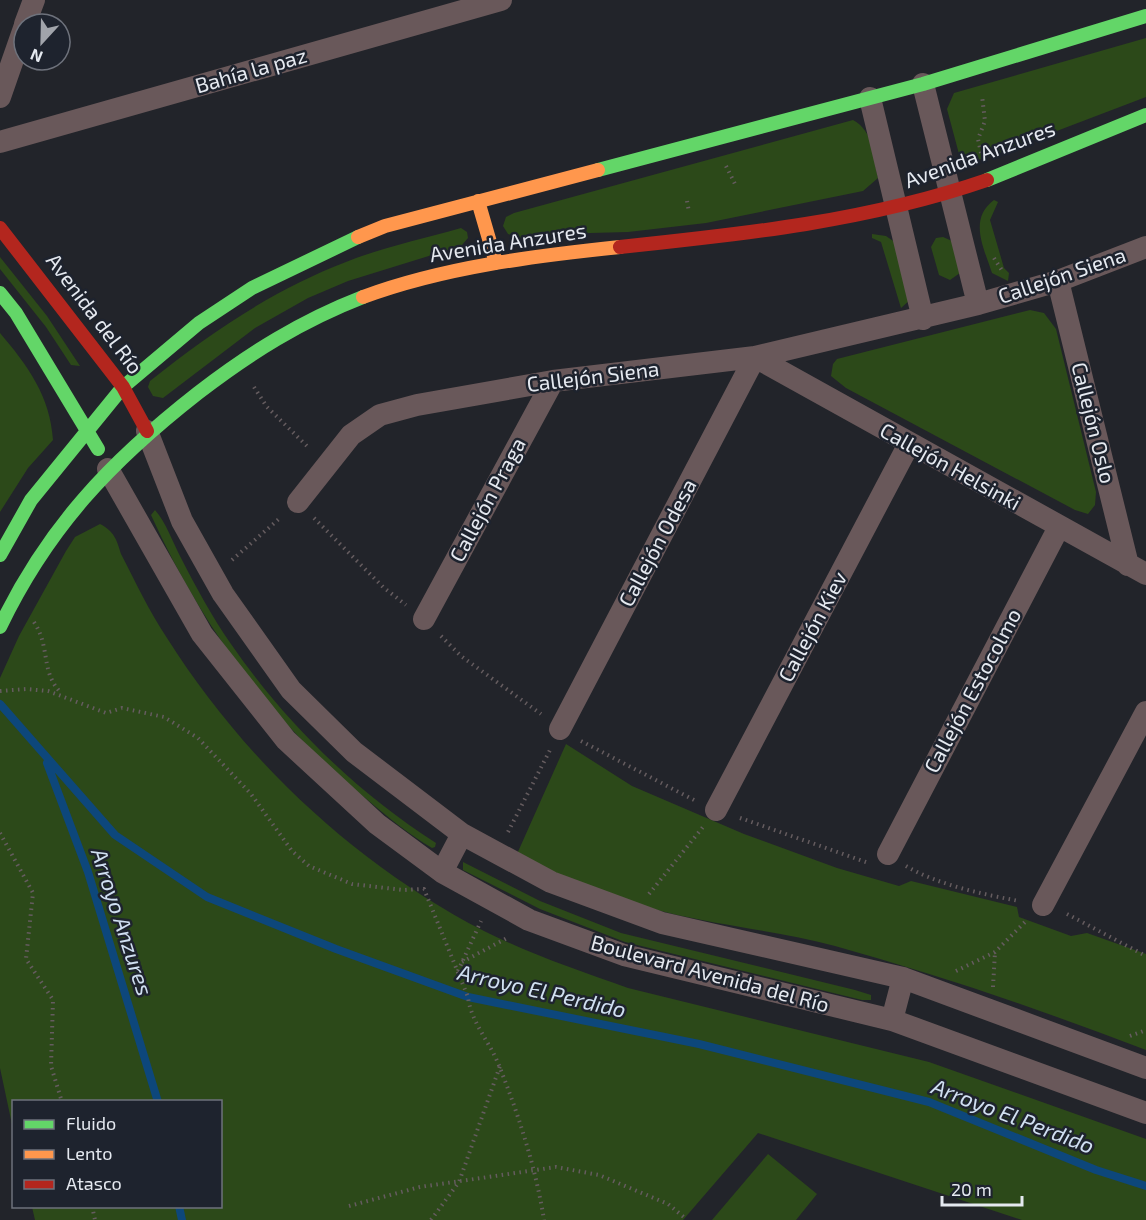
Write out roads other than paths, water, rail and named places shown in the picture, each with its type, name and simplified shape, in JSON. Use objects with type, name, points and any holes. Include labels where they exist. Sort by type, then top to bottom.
[{"type":"street","name":"Bahía la paz","points":[[0,142],[501,0]]},
{"type":"street","name":"Avenida Anzures","points":[[0,555],[31,500],[123,387],[199,323],[252,288],[336,245],[384,226],[922,84],[1146,16]]},
{"type":"street","points":[[0,97],[12,63]]},
{"type":"street","name":"Callejón Siena","points":[[922,84],[978,304]]},
{"type":"street","points":[[870,98],[923,319]]},
{"type":"street","name":"Avenida Anzures","points":[[0,627],[27,571],[61,520],[108,469],[147,431],[256,349],[321,313],[390,287],[459,268],[755,234],[895,207],[951,192],[1146,115]]},
{"type":"street","points":[[478,201],[496,263]]},
{"type":"street","name":"Avenida del Río","points":[[0,228],[15,244],[123,387],[147,431]]},
{"type":"street","name":"Callejón Siena","points":[[298,501],[351,435],[380,415],[417,405],[553,381],[755,357],[923,319],[978,304],[1058,281],[1146,247]]},
{"type":"street","name":"Callejón Oslo","points":[[1058,281],[1137,569]]},
{"type":"street","points":[[0,293],[16,313],[89,430],[108,469]]},
{"type":"street","name":"Callejón Helsinki","points":[[755,357],[1137,569]]},
{"type":"street","name":"Callejón Odesa","points":[[560,729],[755,357]]},
{"type":"street","name":"Callejón Praga","points":[[424,619],[553,381]]},
{"type":"street","name":"Boulevard Avenida del Río","points":[[147,431],[182,521],[212,575],[291,690],[354,752],[462,834],[551,882],[662,923],[903,978],[1146,1068]]},
{"type":"street","name":"Callejón Kiev","points":[[716,810],[909,444]]},
{"type":"street","name":"Boulevard Avenida del Río","points":[[108,469],[202,634],[285,740],[377,824],[442,872],[529,920],[624,955],[892,1020],[1146,1113]]},
{"type":"street","name":"Callejón Estocolmo","points":[[888,855],[1059,527]]},
{"type":"street","points":[[1043,905],[1146,712]]},
{"type":"street","points":[[442,872],[462,834]]},
{"type":"street","points":[[892,1020],[903,978]]},
{"type":"waterway","name":"Arroyo El Perdido","points":[[0,704],[115,835],[207,897],[336,949],[468,997],[699,1044],[929,1102],[1096,1170],[1146,1186]]},
{"type":"waterway","name":"Arroyo Anzures","points":[[47,763],[88,872],[157,1100]]},
{"type":"waterway","name":"Arroyo Anzures","points":[[179,1208],[182,1220]]}]
